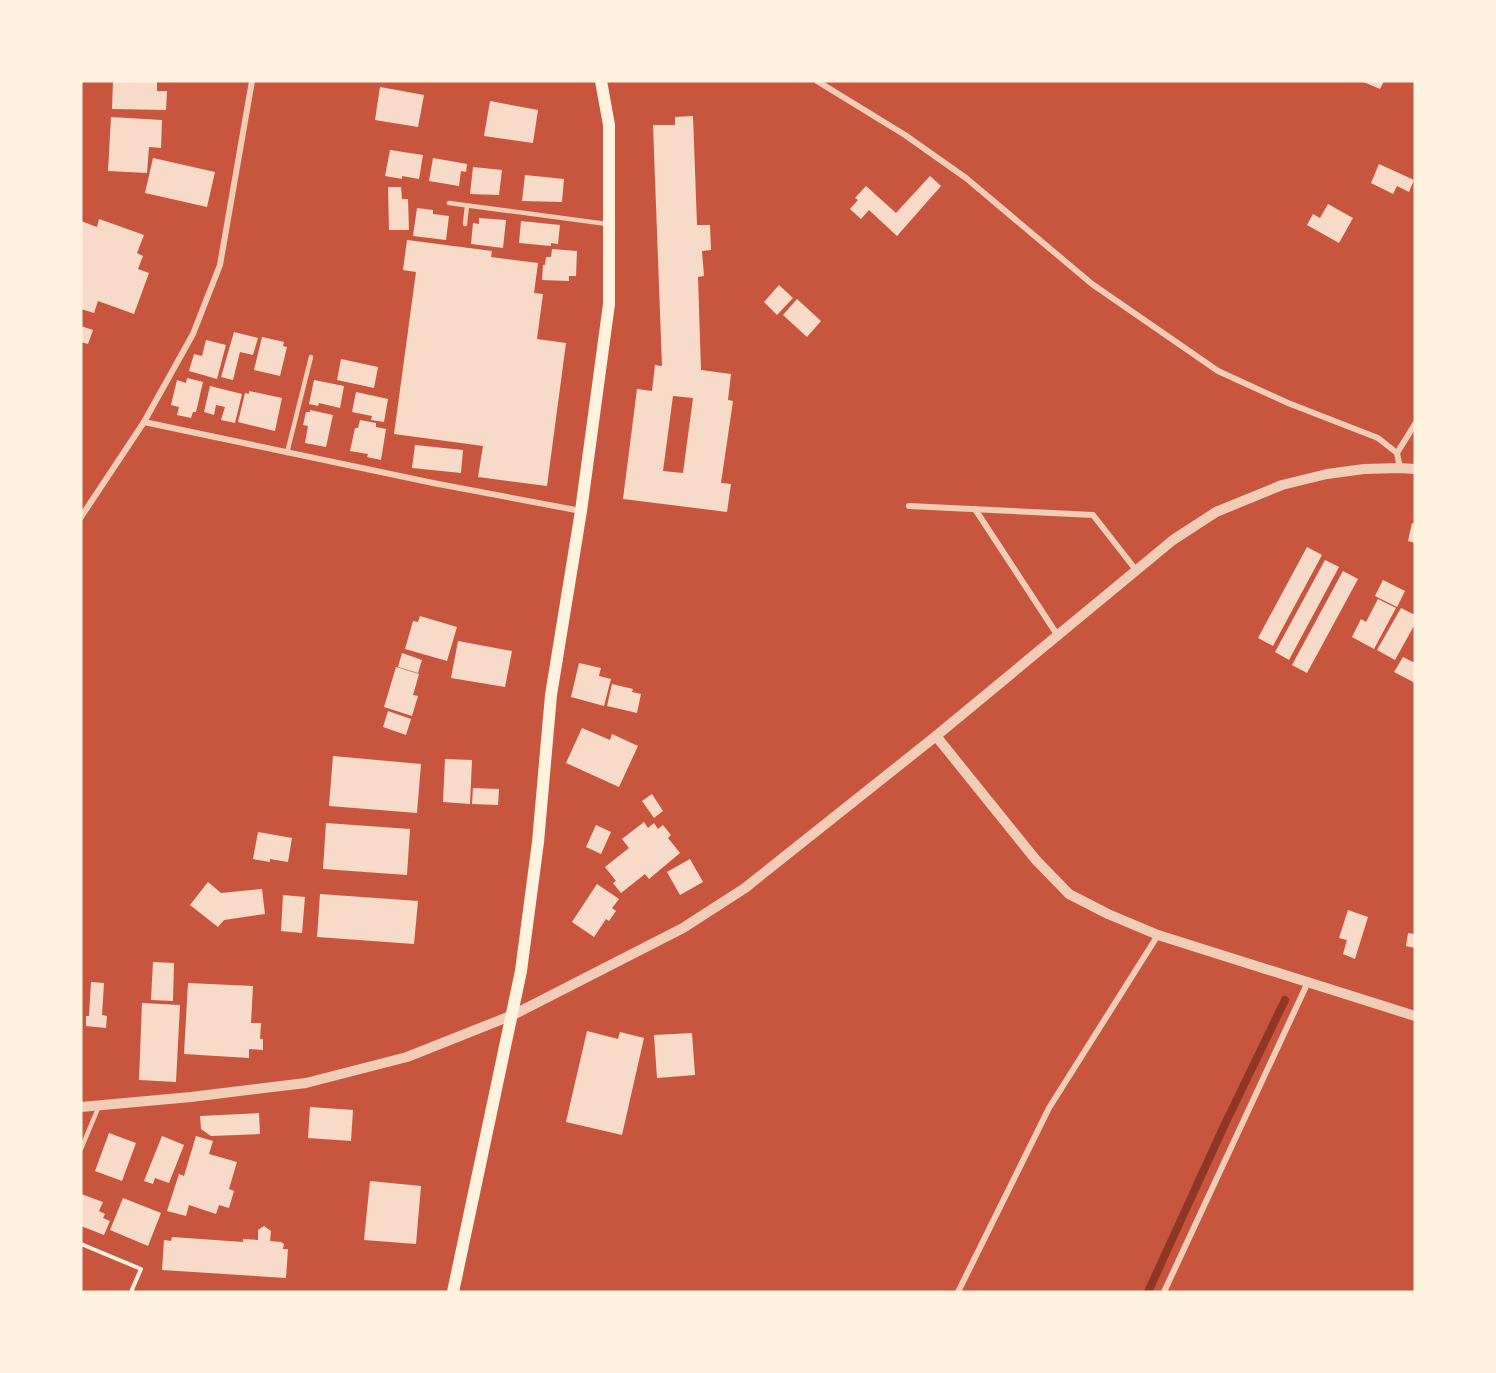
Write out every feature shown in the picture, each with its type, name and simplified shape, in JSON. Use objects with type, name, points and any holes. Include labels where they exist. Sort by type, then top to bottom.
[{"type":"main road","points":[[453,1292],[521,970],[538,842],[551,695],[581,511],[609,304],[609,124],[602,81]]},
{"type":"street","points":[[81,517],[144,422],[193,334],[220,265],[252,81]]},
{"type":"street","points":[[817,81],[896,129],[966,178],[1092,284],[1218,371],[1288,403],[1378,438],[1397,453],[1400,468]]},
{"type":"street","points":[[144,422],[287,453],[581,511]]},
{"type":"street","points":[[1397,453],[1415,424]]},
{"type":"street","points":[[81,1107],[306,1083],[407,1057],[513,1015],[683,928],[744,888],[936,736],[1173,540],[1216,512],[1282,485],[1327,474],[1400,468],[1415,470]]},
{"type":"street","points":[[909,506],[1093,515],[1136,570]]},
{"type":"street","points":[[975,509],[1058,636]]},
{"type":"street","points":[[936,736],[1036,860],[1069,894],[1108,914],[1158,935],[1415,1016]]},
{"type":"street","points":[[958,1292],[1049,1108],[1158,935]]},
{"type":"street","points":[[1164,1292],[1308,982]]},
{"type":"lane","points":[[449,203],[609,225]]},
{"type":"lane","points":[[465,224],[467,206]]},
{"type":"lane","points":[[287,453],[311,357]]},
{"type":"lane","points":[[81,1149],[99,1106]]},
{"type":"path","points":[[81,1244],[141,1269],[131,1292]]},
{"type":"building","points":[[113,81],[157,81],[157,91],[167,91],[166,110],[112,109]]},
{"type":"building","points":[[1361,81],[1384,81],[1380,89]]},
{"type":"building","points":[[380,87],[424,95],[418,127],[375,120]]},
{"type":"building","points":[[490,101],[538,110],[533,143],[484,136]]},
{"type":"building","points":[[693,116],[697,225],[710,225],[711,250],[702,251],[704,276],[698,277],[701,370],[731,374],[728,400],[733,401],[721,483],[731,484],[727,512],[623,499],[637,389],[652,391],[655,365],[662,366],[653,125],[675,125],[675,117]],"holes":[[[673,396],[693,398],[683,473],[663,471]]]},
{"type":"building","points":[[111,117],[162,120],[161,148],[149,147],[147,173],[108,171]]},
{"type":"building","points":[[390,150],[423,155],[419,179],[385,176]]},
{"type":"building","points":[[153,158],[215,172],[207,207],[145,193]]},
{"type":"building","points":[[433,158],[467,164],[466,172],[461,171],[459,186],[429,181]]},
{"type":"building","points":[[1379,164],[1414,180],[1409,192],[1397,186],[1393,194],[1371,183]]},
{"type":"building","points":[[473,167],[502,170],[499,195],[470,194]]},
{"type":"building","points":[[525,175],[564,179],[562,202],[522,201]]},
{"type":"building","points":[[930,176],[941,186],[897,236],[869,210],[861,219],[850,209],[858,200],[855,198],[866,186],[896,213]]},
{"type":"building","points":[[388,187],[401,187],[402,199],[408,199],[409,230],[389,230]]},
{"type":"building","points":[[1328,204],[1353,218],[1339,243],[1307,225],[1313,214],[1320,218]]},
{"type":"building","points":[[417,208],[433,210],[433,214],[449,216],[446,240],[413,236]]},
{"type":"building","points":[[479,218],[506,220],[503,248],[471,244],[473,223],[479,224]]},
{"type":"building","points":[[99,219],[144,235],[137,253],[143,256],[138,269],[149,273],[134,314],[98,301],[94,313],[81,309],[81,221],[97,227]]},
{"type":"building","points":[[521,221],[560,225],[558,244],[551,243],[551,246],[519,243]]},
{"type":"building","points":[[407,240],[492,251],[491,257],[538,263],[534,293],[543,294],[537,339],[566,343],[547,486],[478,477],[483,446],[394,434],[416,272],[403,270]]},
{"type":"building","points":[[552,249],[577,251],[576,276],[569,276],[569,281],[542,280],[543,265],[545,265],[546,257],[551,257]]},
{"type":"building","points":[[779,285],[793,298],[777,315],[764,302]]},
{"type":"building","points":[[797,299],[821,321],[807,337],[783,315]]},
{"type":"building","points":[[81,326],[93,330],[88,344],[81,342]]},
{"type":"building","points":[[234,332],[258,338],[253,355],[240,352],[233,380],[221,377]]},
{"type":"building","points":[[262,337],[284,342],[283,346],[287,347],[280,376],[254,370]]},
{"type":"building","points":[[206,340],[226,345],[217,379],[189,371],[194,354],[202,356]]},
{"type":"building","points":[[341,359],[378,367],[374,388],[337,380]]},
{"type":"building","points":[[187,378],[203,382],[196,412],[193,412],[191,418],[177,415],[179,407],[171,405],[177,380],[186,383]]},
{"type":"building","points":[[314,380],[344,386],[340,408],[319,403],[318,406],[309,404]]},
{"type":"building","points":[[210,386],[242,394],[235,423],[221,420],[225,407],[216,405],[214,415],[204,412]]},
{"type":"building","points":[[249,391],[282,398],[275,431],[238,422],[245,393],[249,394]]},
{"type":"building","points":[[356,392],[388,399],[384,422],[371,420],[372,416],[352,412]]},
{"type":"building","points":[[310,410],[333,415],[326,447],[305,443],[308,426],[303,425],[306,412]]},
{"type":"building","points":[[360,420],[376,423],[376,427],[386,429],[381,460],[367,457],[368,454],[350,451],[355,428],[358,428]]},
{"type":"building","points":[[415,445],[463,450],[461,473],[412,468]]},
{"type":"building","points":[[1412,523],[1415,524],[1415,543],[1408,541]]},
{"type":"building","points":[[1307,547],[1322,555],[1273,646],[1258,638]]},
{"type":"building","points":[[1325,560],[1339,567],[1289,660],[1275,652]]},
{"type":"building","points":[[1343,571],[1358,579],[1307,673],[1292,665]]},
{"type":"building","points":[[1383,580],[1405,591],[1397,607],[1375,596]]},
{"type":"building","points":[[1378,599],[1396,608],[1374,649],[1352,637],[1361,619],[1366,622]]},
{"type":"building","points":[[1401,608],[1415,615],[1415,624],[1395,660],[1377,650]]},
{"type":"building","points":[[420,616],[457,627],[447,661],[405,649],[413,621],[418,622]]},
{"type":"building","points":[[458,641],[512,651],[505,687],[451,678]]},
{"type":"building","points":[[402,653],[422,660],[418,673],[398,667]]},
{"type":"building","points":[[1403,657],[1415,663],[1415,683],[1394,672]]},
{"type":"building","points":[[579,663],[601,668],[599,676],[611,679],[604,706],[571,697]]},
{"type":"building","points":[[396,667],[419,674],[413,695],[418,696],[412,716],[384,707]]},
{"type":"building","points":[[612,684],[633,689],[632,692],[641,694],[637,713],[607,706]]},
{"type":"building","points":[[388,711],[411,719],[406,735],[383,727]]},
{"type":"building","points":[[582,728],[610,740],[612,734],[638,746],[619,787],[566,763]]},
{"type":"building","points":[[333,756],[421,764],[417,813],[329,806]]},
{"type":"building","points":[[445,759],[472,760],[470,804],[443,802]]},
{"type":"building","points":[[473,788],[499,789],[498,805],[472,804]]},
{"type":"building","points":[[652,794],[663,811],[654,818],[642,801]]},
{"type":"building","points":[[644,822],[648,828],[654,823],[658,829],[663,825],[671,835],[668,838],[680,853],[649,879],[645,874],[621,893],[613,883],[616,881],[605,867],[629,848],[622,839]]},
{"type":"building","points":[[326,823],[410,829],[407,875],[323,869]]},
{"type":"building","points":[[596,825],[611,832],[601,854],[586,847]]},
{"type":"building","points":[[258,832],[292,838],[288,862],[253,859]]},
{"type":"building","points":[[690,859],[703,882],[680,895],[667,872]]},
{"type":"building","points":[[208,882],[221,893],[262,889],[265,914],[224,920],[218,927],[190,905]]},
{"type":"building","points":[[597,884],[619,899],[612,908],[616,911],[609,921],[606,919],[594,937],[572,922]]},
{"type":"building","points":[[320,894],[418,901],[414,944],[317,937]]},
{"type":"building","points":[[283,895],[305,897],[302,933],[281,931]]},
{"type":"building","points":[[1348,910],[1368,917],[1355,959],[1343,954],[1347,940],[1339,938]]},
{"type":"building","points":[[1408,933],[1415,934],[1415,948],[1406,946]]},
{"type":"building","points":[[153,962],[174,963],[173,1001],[151,1000]]},
{"type":"building","points":[[91,982],[104,983],[102,1015],[107,1016],[106,1028],[86,1026],[86,1016],[89,1016]]},
{"type":"building","points":[[188,983],[253,986],[251,1023],[261,1023],[260,1039],[263,1039],[263,1050],[249,1049],[249,1058],[184,1054]]},
{"type":"building","points":[[142,1003],[180,1005],[176,1082],[139,1080]]},
{"type":"building","points":[[587,1031],[618,1039],[620,1032],[644,1038],[622,1135],[566,1122]]},
{"type":"building","points":[[692,1033],[695,1075],[657,1078],[654,1035]]},
{"type":"building","points":[[310,1107],[353,1110],[351,1141],[308,1138]]},
{"type":"building","points":[[259,1113],[260,1134],[211,1136],[201,1129],[200,1116]]},
{"type":"building","points":[[109,1133],[136,1143],[122,1181],[95,1171]]},
{"type":"building","points":[[162,1136],[184,1145],[169,1183],[155,1178],[153,1184],[144,1181]]},
{"type":"building","points":[[196,1136],[213,1141],[209,1154],[237,1162],[229,1189],[234,1191],[229,1208],[219,1205],[216,1214],[189,1205],[186,1216],[167,1211],[179,1174],[184,1176]]},
{"type":"building","points":[[370,1181],[421,1186],[416,1244],[364,1240]]},
{"type":"building","points":[[81,1194],[103,1202],[99,1211],[105,1214],[103,1218],[110,1221],[104,1235],[81,1226]]},
{"type":"building","points":[[123,1198],[161,1213],[148,1246],[110,1230]]},
{"type":"building","points":[[264,1226],[271,1231],[270,1241],[281,1242],[284,1244],[283,1249],[288,1249],[286,1278],[162,1270],[164,1240],[171,1241],[172,1237],[243,1242],[243,1239],[258,1240],[258,1230]]},
{"type":"waterway","points":[[1148,1292],[1285,1000]]}]
